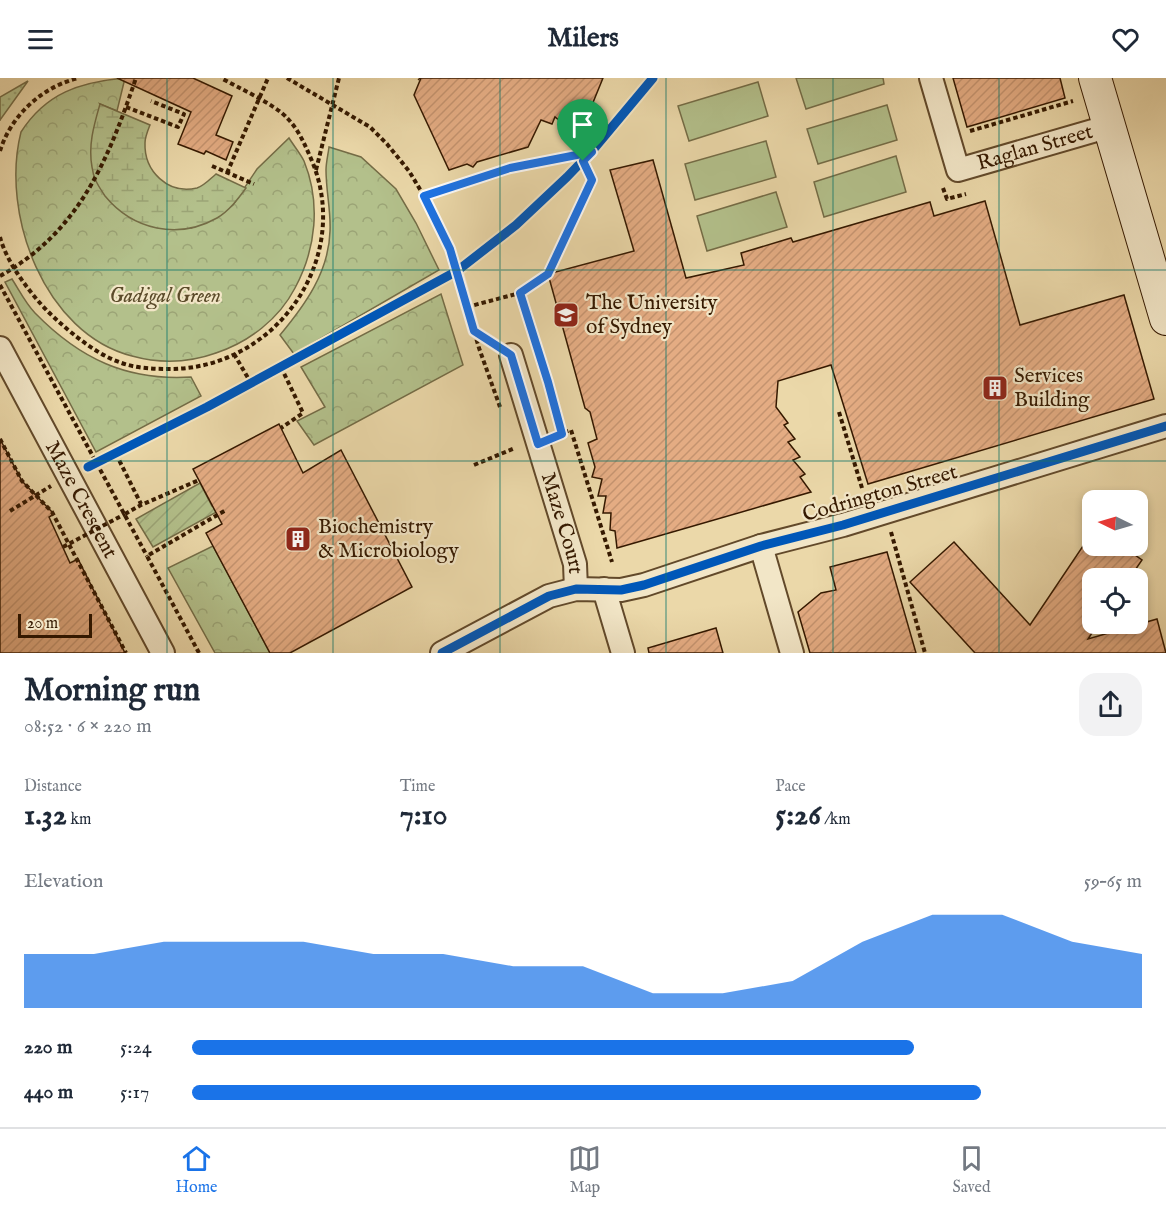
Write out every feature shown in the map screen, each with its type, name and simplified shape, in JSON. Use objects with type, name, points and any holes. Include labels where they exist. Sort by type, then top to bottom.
[{"type":"street","name":"Raglan Street","points":[[931,78],[958,170],[1110,126]]},
{"type":"street","points":[[1095,78],[1166,319]]},
{"type":"street","name":"Maze Crescent","points":[[0,348],[163,653]]},
{"type":"street","name":"Maze Court","points":[[511,355],[576,564],[576,589]]},
{"type":"street","name":"Codrington Street","points":[[442,653],[537,601],[576,589],[621,590],[644,585],[761,546],[843,525],[1166,426]]},
{"type":"street","points":[[761,546],[792,653]]},
{"type":"street","points":[[604,589],[623,653]]},
{"type":"path","points":[[0,151],[13,123],[26,107],[41,94],[61,83],[79,78]]},
{"type":"path","points":[[0,276],[36,253],[76,209],[113,144],[136,78]]},
{"type":"path","points":[[0,237],[26,286],[46,311],[70,332],[119,362],[149,369],[186,368],[234,354],[254,343],[276,327],[308,285],[323,238],[320,184],[302,139],[286,117],[221,78]]},
{"type":"path","points":[[227,173],[268,78]]},
{"type":"path","points":[[286,78],[370,127],[409,171],[450,249],[474,331],[511,355]]},
{"type":"path","points":[[316,171],[339,78]]},
{"type":"path","points":[[88,467],[251,383],[457,271],[516,225],[583,161],[652,78]]},
{"type":"path","points":[[126,107],[178,127],[183,114],[151,101]]},
{"type":"path","points":[[964,133],[1073,101]]},
{"type":"path","points":[[424,196],[510,168],[592,152]]},
{"type":"path","points":[[467,307],[520,293],[548,274],[592,180],[583,161]]},
{"type":"path","points":[[212,166],[254,184]]},
{"type":"path","points":[[0,285],[199,653]]},
{"type":"path","points":[[520,293],[562,434]]},
{"type":"path","points":[[234,354],[251,383]]},
{"type":"path","points":[[281,367],[303,413],[281,428]]},
{"type":"path","points":[[839,412],[862,488]]},
{"type":"path","points":[[538,444],[571,430],[612,562]]},
{"type":"path","points":[[0,439],[22,481],[52,512],[126,653]]},
{"type":"path","points":[[474,465],[515,448]]},
{"type":"path","points":[[116,454],[141,505]]},
{"type":"path","points":[[63,547],[141,505],[198,480]]},
{"type":"path","points":[[10,511],[52,486]]},
{"type":"path","points":[[147,556],[225,510]]},
{"type":"path","points":[[893,541],[925,653]]},
{"type":"green space","name":"Gadigal Green","points":[[125,78],[117,111],[100,104],[191,228],[217,217],[233,205],[257,169],[289,138],[304,161],[309,177],[314,209],[312,242],[295,288],[281,310],[262,328],[240,343],[206,356],[174,361],[153,360],[132,356],[101,343],[75,323],[53,297],[36,267],[24,234],[17,199],[16,165],[21,132],[41,108],[66,92],[93,83]]},
{"type":"green space","points":[[796,78],[883,78],[884,84],[806,109]]},
{"type":"green space","points":[[28,81],[0,120],[0,97]]},
{"type":"green space","points":[[758,82],[768,116],[689,141],[678,106]]},
{"type":"green space","points":[[100,104],[150,125],[145,141],[149,163],[160,179],[168,184],[176,188],[197,188],[216,174],[246,188],[217,218],[187,229],[157,228],[129,217],[105,196],[93,171],[91,143]]},
{"type":"green space","points":[[887,105],[897,140],[818,164],[807,129]]},
{"type":"green space","points":[[766,141],[776,177],[695,200],[685,164]]},
{"type":"green space","points":[[329,147],[361,157],[396,189],[439,270],[294,354],[280,335],[307,300],[320,274],[329,246],[330,216],[326,170]]},
{"type":"green space","points":[[896,156],[906,192],[824,217],[814,182]]},
{"type":"green space","points":[[776,192],[787,227],[707,251],[697,216]]},
{"type":"green space","name":"Gadigal Green","points":[[12,279],[35,313],[69,343],[87,355],[125,371],[168,377],[191,377],[201,396],[96,452],[5,282]]},
{"type":"green space","points":[[441,294],[463,365],[314,445],[297,421],[325,407],[301,367]]},
{"type":"green space","points":[[200,483],[212,506],[222,509],[153,547],[136,519]]},
{"type":"green space","points":[[213,546],[270,653],[215,653],[168,568]]},
{"type":"building","points":[[117,78],[193,78],[232,96],[216,135],[233,142],[226,160],[206,151],[204,154],[178,144],[191,112]]},
{"type":"building","points":[[421,78],[603,78],[585,122],[574,118],[570,129],[555,117],[552,124],[541,120],[528,147],[477,162],[473,167],[467,164],[449,170],[414,95]]},
{"type":"building","points":[[953,78],[1060,78],[1065,98],[967,127]]},
{"type":"building","points":[[653,160],[686,278],[744,265],[741,253],[791,238],[793,242],[930,202],[934,216],[985,201],[1020,325],[1124,295],[1154,399],[868,484],[831,365],[778,381],[776,407],[788,423],[784,425],[795,439],[788,442],[800,457],[793,460],[805,474],[800,477],[811,492],[617,548],[615,531],[610,530],[611,513],[603,513],[606,496],[598,496],[602,479],[592,477],[595,467],[588,443],[597,439],[590,412],[585,408],[548,274],[634,251],[610,170]]},
{"type":"building","name":"Biochemistry & Microbiology","points":[[279,424],[303,473],[341,450],[412,587],[290,653],[270,653],[206,533],[222,524],[193,469]]},
{"type":"building","points":[[0,439],[22,481],[54,514],[49,517],[70,563],[78,559],[125,653],[0,653]]},
{"type":"building","points":[[954,542],[1030,625],[1082,547],[1082,556],[1136,556],[1142,560],[1137,568],[1082,568],[1082,634],[1091,634],[1088,639],[1105,634],[1148,634],[1148,622],[1157,619],[1166,653],[975,653],[910,582]]},
{"type":"building","points":[[887,552],[916,653],[810,653],[798,612],[821,593],[836,590],[830,567]]},
{"type":"building","points":[[716,628],[723,653],[649,653],[648,648]]},
{"type":"cycle path","points":[[88,467],[207,407],[457,271],[516,225],[567,177],[592,151],[653,78]]},
{"type":"cycle path","points":[[457,271],[474,331],[511,355]]},
{"type":"cycle path","points":[[442,653],[549,596],[576,589],[621,590],[644,585],[761,546],[843,525],[1166,426]]},
{"type":"place","name":"The University of Sydney","points":[[566,315]]},
{"type":"place","name":"Services Building","points":[[995,388]]},
{"type":"place","name":"Biochemistry & Microbiology","points":[[298,539]]},
{"type":"route","points":[[592,152],[583,161],[592,180],[548,274],[520,293],[562,434],[538,444],[511,355],[474,331],[450,249],[424,196],[510,168],[592,152]]}]
